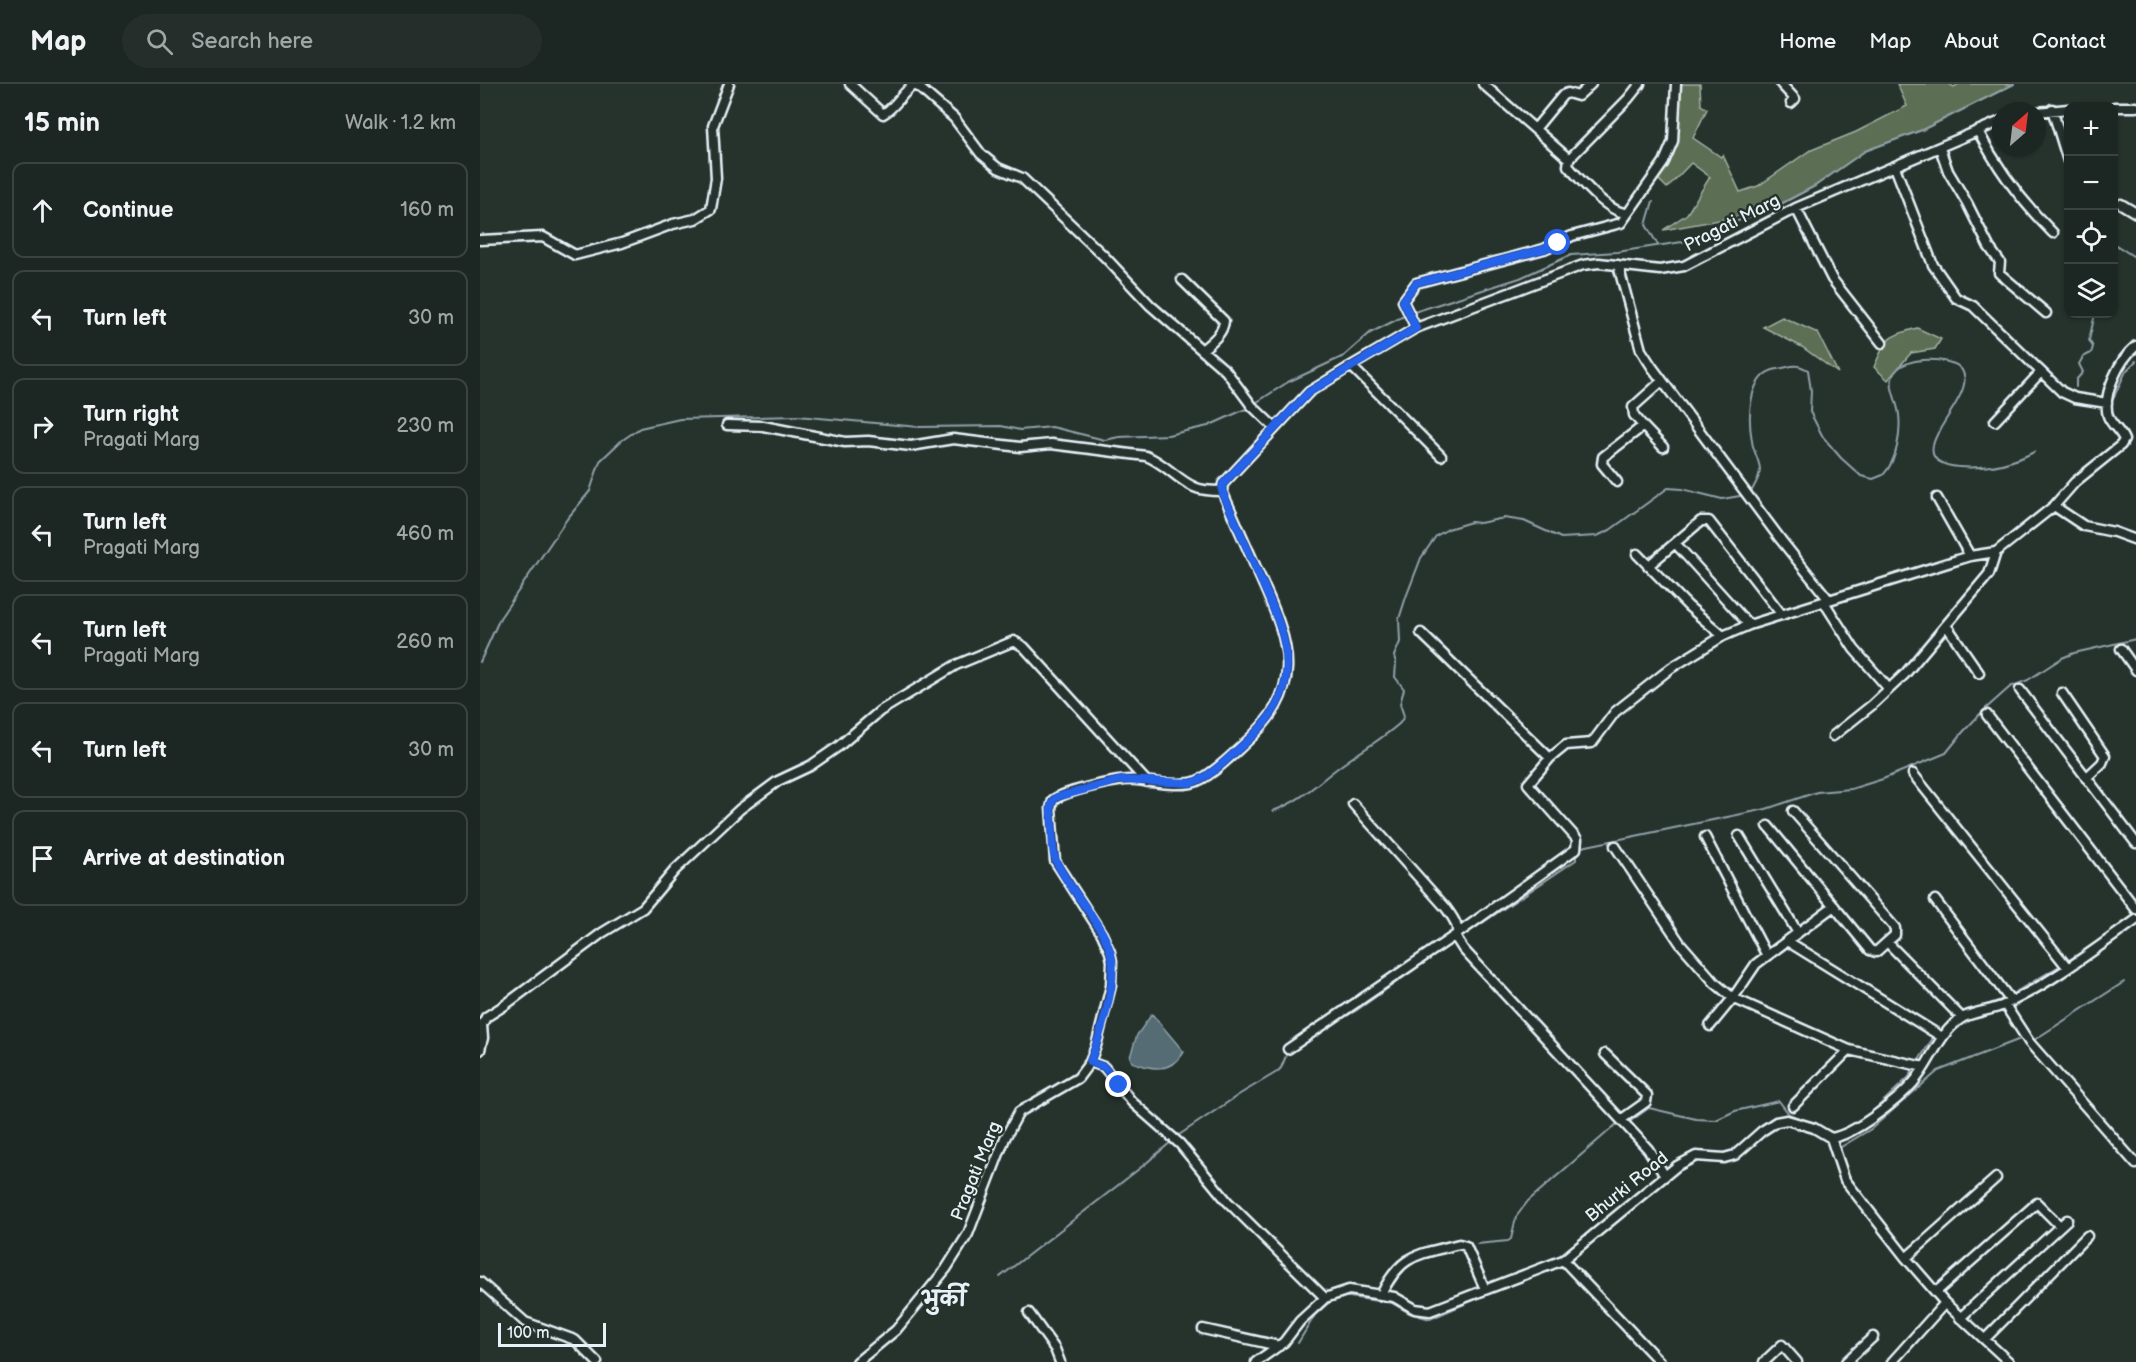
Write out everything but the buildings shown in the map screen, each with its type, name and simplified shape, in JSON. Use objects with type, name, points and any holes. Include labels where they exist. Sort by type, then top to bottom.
[{"type":"street","points":[[480,240],[543,237],[575,255],[622,243],[673,224],[695,219],[711,209],[717,178],[713,126],[729,84]]},
{"type":"street","points":[[850,84],[883,114],[890,111],[906,90],[915,84],[954,118],[981,154],[998,168],[1022,178],[1105,257],[1150,305],[1226,371],[1252,406],[1275,428]]},
{"type":"street","points":[[1483,84],[1569,159]]},
{"type":"street","points":[[1535,129],[1563,94],[1578,96],[1591,84]]},
{"type":"street","points":[[1627,213],[1622,213],[1609,206],[1568,166],[1569,159],[1640,84]]},
{"type":"street","points":[[1781,84],[1795,99],[1791,103]]},
{"type":"street","points":[[1416,328],[1403,301],[1416,283],[1544,249],[1572,236],[1621,223],[1664,162],[1673,141],[1676,113],[1672,86]]},
{"type":"street","points":[[2118,107],[2136,107]]},
{"type":"street","points":[[2052,109],[2066,156]]},
{"type":"street","points":[[2046,110],[2064,109]]},
{"type":"street","name":"Pragati Marg","points":[[857,1362],[896,1330],[946,1269],[968,1234],[1005,1138],[1019,1112],[1078,1078],[1090,1062],[1111,986],[1112,961],[1102,934],[1055,861],[1051,808],[1053,800],[1121,780],[1191,783],[1198,781],[1222,764],[1255,735],[1270,716],[1285,686],[1288,665],[1287,647],[1277,615],[1222,491],[1223,484],[1309,392],[1416,328],[1583,265],[1599,263],[1660,270],[1684,266],[1796,208],[1992,125]]},
{"type":"street","points":[[1978,131],[2010,186],[2053,233]]},
{"type":"street","points":[[1940,148],[1948,171],[1989,247],[2000,262],[1999,273],[2046,313]]},
{"type":"street","points":[[1895,167],[1935,268],[1956,298],[1973,306],[2067,396],[2107,403]]},
{"type":"street","points":[[2121,204],[2136,213]]},
{"type":"street","points":[[1796,208],[1804,229],[1832,279],[1882,343]]},
{"type":"street","points":[[1618,265],[1641,350],[1826,601],[1854,649],[1889,689]]},
{"type":"street","points":[[1182,280],[1224,321],[1219,334],[1202,350]]},
{"type":"street","points":[[1288,1049],[1457,934],[1576,849],[1577,839],[1528,784],[1550,758],[1566,745],[1592,743],[1615,712],[1671,668],[1723,636],[1749,625],[1970,556],[1996,552],[2054,506],[2075,482],[2121,445],[2124,440],[2109,418],[2107,403],[2112,382],[2131,350],[2136,346]]},
{"type":"street","points":[[1351,366],[1441,456]]},
{"type":"street","points":[[1995,421],[2041,372]]},
{"type":"street","points":[[1662,381],[1633,407],[1634,415],[1663,447]]},
{"type":"street","points":[[727,425],[763,426],[845,442],[868,441],[911,446],[953,439],[1020,447],[1050,444],[1146,456],[1159,461],[1177,477],[1195,488],[1222,491]]},
{"type":"street","points":[[1617,482],[1602,464],[1603,457],[1642,425]]},
{"type":"street","points":[[1936,498],[1970,556]]},
{"type":"street","points":[[2054,506],[2084,526],[2125,535],[2136,540]]},
{"type":"street","points":[[1648,566],[1701,521],[1708,521],[1782,615]]},
{"type":"street","points":[[1675,543],[1749,625]]},
{"type":"street","points":[[1833,736],[1905,674],[1989,574],[1996,552]]},
{"type":"street","points":[[1637,554],[1688,606],[1723,636]]},
{"type":"street","points":[[1946,625],[1979,673]]},
{"type":"street","points":[[1421,633],[1550,758]]},
{"type":"street","points":[[480,1050],[483,1038],[482,1025],[486,1017],[602,933],[643,908],[675,870],[740,808],[778,781],[810,766],[839,746],[880,711],[956,665],[1014,641],[1024,647],[1148,782]]},
{"type":"street","points":[[2121,648],[2136,670]]},
{"type":"street","points":[[2020,690],[2136,843]]},
{"type":"street","points":[[2062,693],[2104,756],[2102,764],[2086,778]]},
{"type":"street","points":[[1987,715],[2136,909]]},
{"type":"street","points":[[1913,774],[2068,968]]},
{"type":"street","points":[[1353,804],[1456,921],[1456,938],[1463,948],[1622,1119],[1648,1149],[1665,1176]]},
{"type":"street","points":[[1768,826],[1834,906],[1876,952],[1895,935],[1894,928],[1794,812]]},
{"type":"street","points":[[1738,836],[1798,933]]},
{"type":"street","points":[[1705,837],[1767,956]]},
{"type":"street","points":[[1615,846],[1680,943],[1714,982],[1733,998],[1849,1050],[1924,1067]]},
{"type":"street","points":[[1935,900],[2008,1003],[2029,1042],[2136,1164]]},
{"type":"street","points":[[1710,1026],[1756,964],[1834,906]]},
{"type":"street","points":[[2009,1362],[1960,1318],[1906,1258],[1845,1180],[1831,1138],[1851,1131],[1876,1115],[1914,1083],[1942,1038],[1962,1018],[2008,1003],[2068,968],[2136,920]]},
{"type":"street","points":[[1787,941],[1942,1038]]},
{"type":"street","points":[[1887,942],[1962,1018]]},
{"type":"street","points":[[1793,1106],[1849,1050]]},
{"type":"street","points":[[1605,1054],[1647,1095],[1646,1102],[1622,1119]]},
{"type":"street","points":[[1090,1062],[1104,1067],[1132,1102],[1180,1144],[1227,1201],[1325,1298],[1279,1346],[1256,1362]]},
{"type":"street","name":"Bhurki Road","points":[[1325,1298],[1349,1290],[1398,1298],[1414,1309],[1430,1311],[1563,1260],[1677,1166],[1696,1156],[1724,1158],[1735,1155],[1762,1131],[1776,1122],[1787,1120],[1814,1128],[1831,1138]]},
{"type":"street","points":[[1906,1258],[1996,1178]]},
{"type":"street","points":[[1936,1292],[2037,1203],[2064,1223],[1960,1318]]},
{"type":"street","points":[[1985,1339],[2087,1236]]},
{"type":"street","points":[[1381,1295],[1396,1269],[1411,1257],[1459,1244],[1466,1246],[1485,1289]]},
{"type":"street","points":[[1563,1260],[1660,1362]]},
{"type":"street","points":[[480,1282],[525,1322],[575,1340],[597,1362]]},
{"type":"street","points":[[1892,1362],[1945,1302]]},
{"type":"street","points":[[1029,1313],[1055,1349],[1060,1362]]},
{"type":"street","points":[[1203,1329],[1279,1346]]},
{"type":"street","points":[[1846,1362],[1873,1337]]},
{"type":"street","points":[[1764,1362],[1782,1346],[1797,1362]]},
{"type":"green space","points":[[1676,84],[1700,84],[1701,105],[1707,109],[1693,138],[1721,157],[1723,155],[1740,192],[1758,186],[1809,151],[1856,132],[1907,106],[1897,84],[1949,84],[1954,87],[1959,84],[2014,84],[1922,130],[1865,151],[1815,186],[1775,207],[1663,230],[1687,214],[1710,177],[1691,163],[1667,188],[1654,175],[1673,141]]},
{"type":"green space","points":[[1782,317],[1818,333],[1838,373],[1802,347],[1763,327]]},
{"type":"green space","points":[[1917,328],[1941,339],[1935,349],[1911,353],[1888,380],[1874,367],[1885,344],[1899,334]]},
{"type":"water","points":[[1152,1014],[1184,1052],[1179,1059],[1167,1067],[1147,1067],[1132,1062],[1130,1057],[1137,1035]]},
{"type":"waterway","points":[[1411,313],[1520,278],[1571,255],[1617,252],[1682,242],[1775,207],[1815,186],[1865,151],[1922,130],[2014,84]]},
{"type":"waterway","points":[[1653,201],[1646,225],[1658,245]]},
{"type":"waterway","points":[[2118,246],[2136,258]]},
{"type":"waterway","points":[[1254,404],[1288,382],[1344,356],[1370,333],[1406,315]]},
{"type":"waterway","points":[[2076,387],[2076,380],[2083,372],[2079,364],[2083,357],[2091,353],[2093,347],[2089,340],[2094,318]]},
{"type":"waterway","points":[[1752,490],[1759,477],[1760,469],[1753,445],[1750,421],[1755,388],[1767,373],[1793,366],[1808,370],[1811,391],[1810,412],[1823,437],[1861,476],[1873,479],[1883,475],[1892,462],[1899,438],[1898,408],[1892,388],[1892,379],[1901,366],[1917,361],[1935,360],[1953,363],[1961,368],[1964,375],[1963,387],[1957,401],[1934,443],[1933,454],[1941,463],[1959,467],[1988,466],[2007,463],[2034,452]]},
{"type":"waterway","points":[[2111,403],[2126,371],[2136,361]]},
{"type":"waterway","points":[[480,662],[500,618],[567,519],[590,491],[600,461],[621,441],[640,428],[680,419],[797,416],[919,427],[1001,426],[1020,430],[1052,427],[1105,440],[1119,437],[1168,435],[1208,426],[1250,407]]},
{"type":"waterway","points":[[1273,811],[1300,797],[1400,723],[1404,716],[1400,704],[1404,689],[1395,677],[1394,656],[1400,642],[1399,619],[1421,558],[1436,536],[1448,529],[1471,522],[1480,523],[1504,518],[1524,521],[1561,538],[1597,536],[1610,530],[1668,488],[1682,489],[1722,499],[1740,496]]},
{"type":"waterway","points":[[1577,848],[1766,809],[1817,792],[1851,789],[1883,779],[1946,753],[1983,711],[2010,687],[2028,680],[2062,658],[2074,653],[2136,639]]},
{"type":"waterway","points":[[1460,938],[1576,860],[1576,853]]},
{"type":"waterway","points":[[2069,960],[2109,934]]},
{"type":"waterway","points":[[1328,1026],[1357,1010],[1451,944]]},
{"type":"waterway","points":[[2012,994],[2061,965]]},
{"type":"waterway","points":[[2034,1040],[2124,982]]},
{"type":"waterway","points":[[1978,1008],[2004,999]]},
{"type":"waterway","points":[[1941,1030],[1955,1018]]},
{"type":"waterway","points":[[1917,1063],[1933,1038]]},
{"type":"waterway","points":[[1840,1153],[1841,1147],[1871,1129],[1938,1071],[2023,1038]]},
{"type":"waterway","points":[[1176,1137],[1277,1072],[1288,1051]]},
{"type":"waterway","points":[[1869,1115],[1909,1077],[1914,1068]]},
{"type":"waterway","points":[[1628,1123],[1649,1108],[1696,1119],[1716,1120],[1735,1111],[1779,1101],[1789,1114],[1807,1122]]},
{"type":"waterway","points":[[1477,1244],[1511,1239],[1516,1217],[1528,1201],[1618,1123]]},
{"type":"waterway","points":[[1824,1129],[1835,1133]]},
{"type":"waterway","points":[[1000,1277],[1172,1141]]},
{"type":"waterway","points":[[1846,1170],[1862,1196]]},
{"type":"waterway","points":[[1538,1274],[1553,1270]]},
{"type":"waterway","points":[[1342,1296],[1392,1303],[1409,1313],[1430,1319],[1508,1285]]},
{"type":"waterway","points":[[1943,1294],[1960,1311]]},
{"type":"waterway","points":[[1298,1343],[1315,1315],[1334,1298]]},
{"type":"waterway","points":[[1967,1317],[1978,1328]]},
{"type":"district","name":"भुर्की","points":[[944,1299]]},
{"type":"route","points":[[1119,1085],[1104,1067],[1090,1062],[1111,986],[1112,961],[1102,934],[1055,861],[1051,808],[1053,800],[1121,780],[1169,783],[1198,781],[1222,764],[1255,735],[1270,716],[1285,686],[1288,665],[1287,647],[1277,615],[1222,491],[1223,484],[1309,392],[1416,328],[1403,301],[1416,283],[1544,249],[1558,243]]}]
